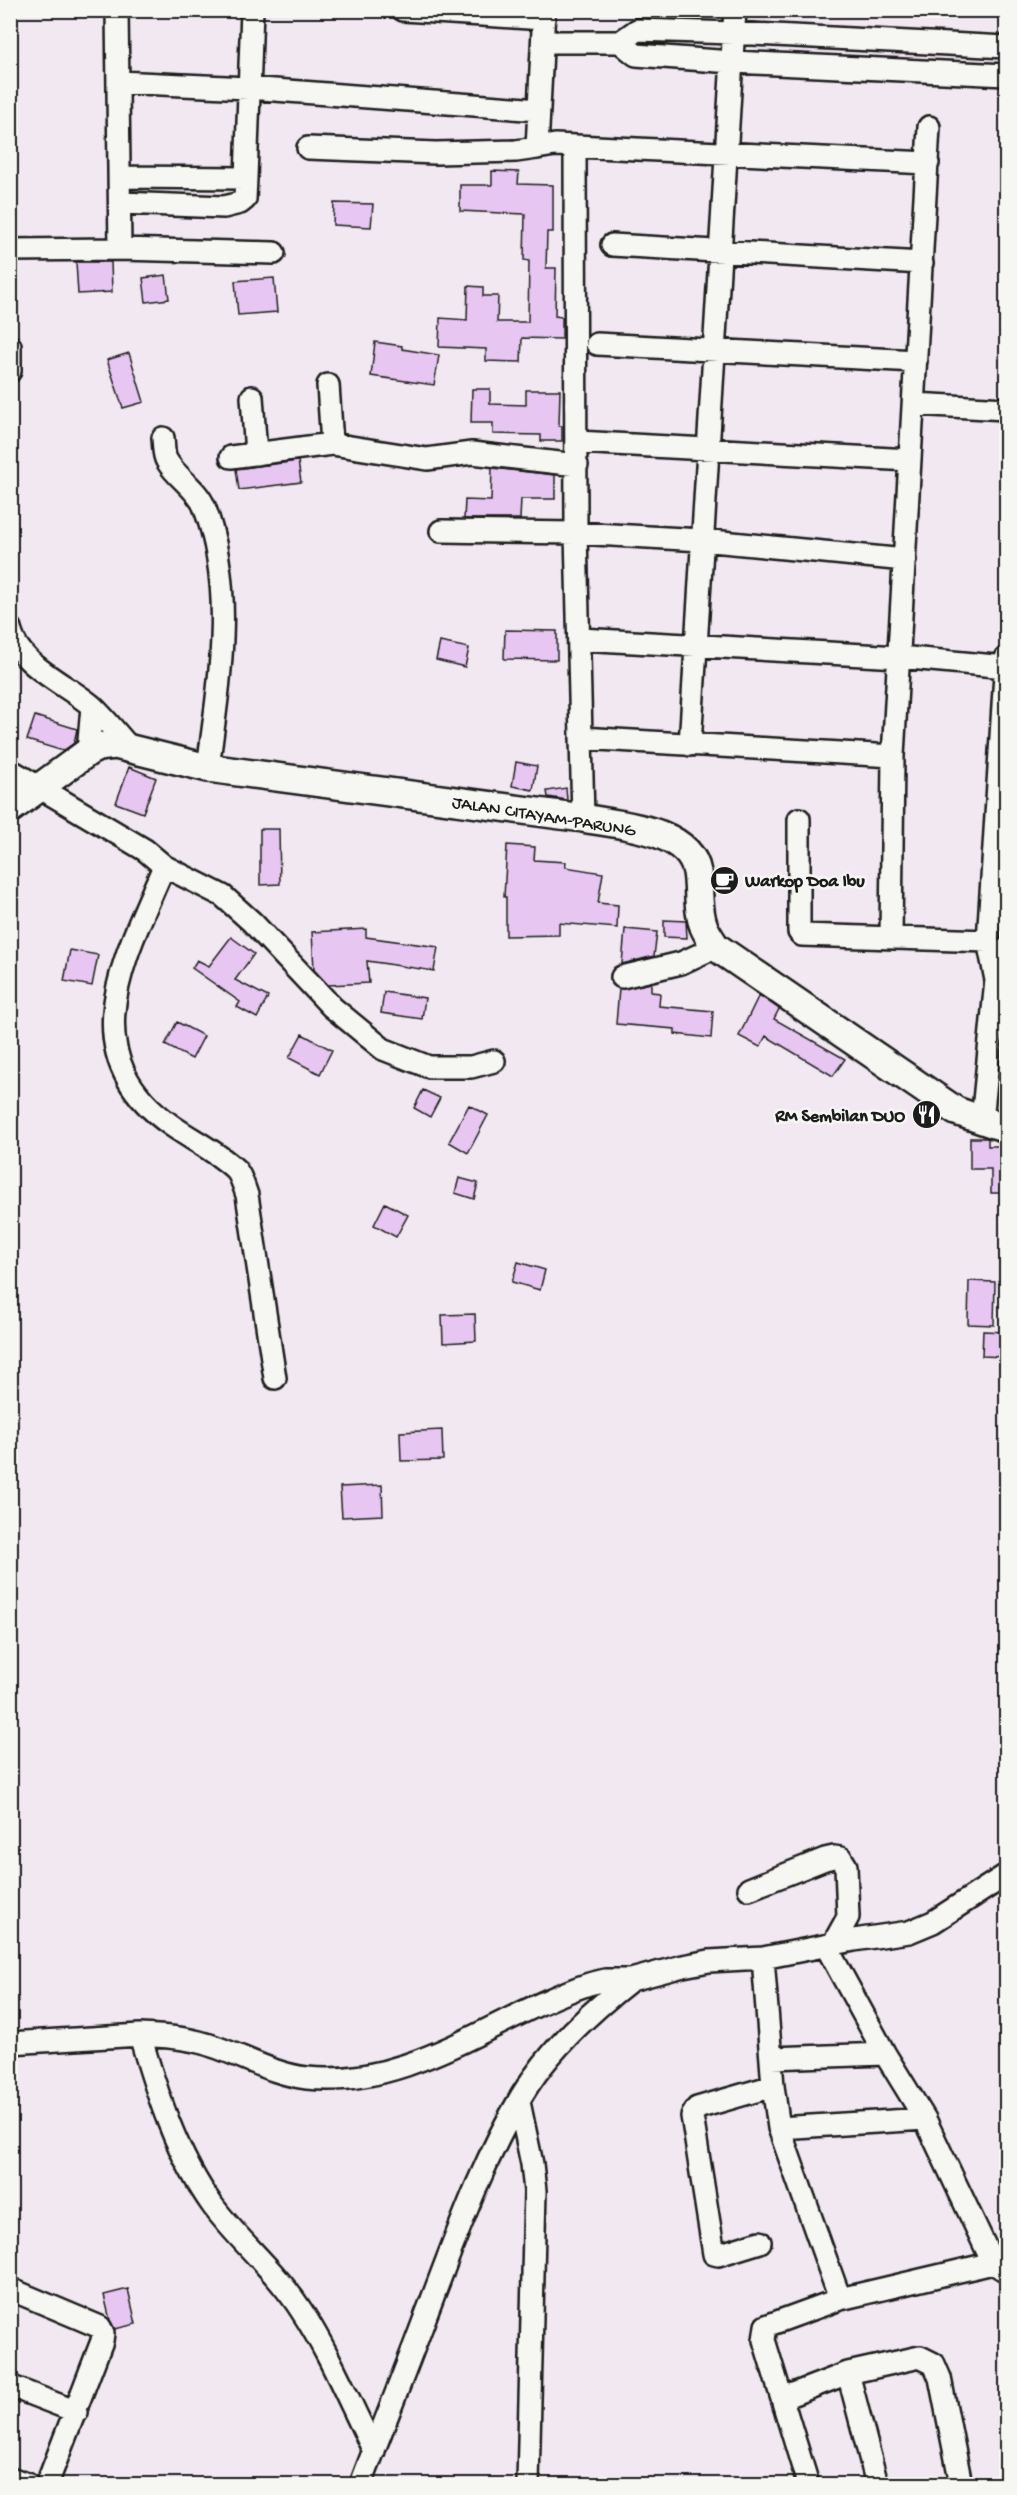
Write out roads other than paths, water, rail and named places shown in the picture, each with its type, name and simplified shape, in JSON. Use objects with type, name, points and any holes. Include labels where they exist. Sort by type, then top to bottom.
[{"type":"street","points":[[117,10],[120,249]]},
{"type":"street","points":[[120,203],[232,205],[245,199],[252,10]]},
{"type":"street","points":[[403,10],[544,15],[537,148]]},
{"type":"street","points":[[690,745],[735,10]]},
{"type":"street","points":[[645,20],[734,33],[1006,47]]},
{"type":"street","points":[[636,51],[645,20]]},
{"type":"street","points":[[636,51],[645,20]]},
{"type":"street","points":[[543,42],[732,62],[1006,75]]},
{"type":"street","points":[[118,82],[248,88],[539,110]]},
{"type":"street","points":[[891,938],[893,756],[929,128]]},
{"type":"street","points":[[308,148],[436,153],[516,151],[555,145],[726,151],[928,163]]},
{"type":"street","points":[[575,147],[576,533],[583,818]]},
{"type":"street","points":[[120,177],[246,178]]},
{"type":"street","points":[[612,245],[922,263]]},
{"type":"street","points":[[10,250],[120,249],[274,253]]},
{"type":"street","points":[[597,344],[916,361]]},
{"type":"street","points":[[10,371],[11,348]]},
{"type":"street","points":[[328,385],[332,444]]},
{"type":"street","points":[[252,397],[256,454]]},
{"type":"street","points":[[914,404],[1006,409]]},
{"type":"street","points":[[163,438],[166,460],[203,504],[215,545],[224,616],[208,768]]},
{"type":"street","points":[[577,441],[910,460]]},
{"type":"street","points":[[231,457],[332,444],[426,459],[472,453],[577,465]]},
{"type":"street","points":[[441,531],[576,533],[702,540],[905,560]]},
{"type":"street","points":[[10,628],[22,654],[92,707],[130,748]]},
{"type":"street","points":[[580,639],[899,657],[1006,667]]},
{"type":"street","points":[[994,1125],[1006,658]]},
{"type":"street","points":[[74,761],[92,707]]},
{"type":"street","points":[[581,738],[893,756]]},
{"type":"street","name":"JALAN CITAYAM-PARUNG","points":[[10,809],[74,761],[105,745],[130,748],[208,768],[583,818],[661,835],[680,844],[692,857],[696,871],[701,916],[704,927],[716,947],[956,1111],[994,1125]]},
{"type":"street","points":[[10,770],[145,850],[164,866],[223,896],[252,922],[332,1007],[383,1049],[429,1067],[471,1067],[494,1061]]},
{"type":"street","points":[[799,819],[799,932],[806,936],[891,938],[997,945]]},
{"type":"street","points":[[164,866],[131,944],[116,991],[112,1027],[117,1062],[135,1091],[168,1123],[237,1171],[247,1195],[275,1378]]},
{"type":"street","points":[[622,977],[681,963],[716,947]]},
{"type":"street","points":[[749,1888],[825,1859],[841,1858],[846,1866],[848,1917],[834,1940]]},
{"type":"street","points":[[10,2043],[140,2035],[200,2042],[281,2073],[305,2078],[330,2080],[361,2076],[433,2055],[581,1987],[605,1980],[631,1980],[683,1965],[709,1961],[763,1958],[798,1953],[834,1940],[920,1929],[1006,1875]]},
{"type":"street","points":[[808,2484],[764,2340],[766,2326],[840,2299],[1000,2267],[926,2120],[885,2054],[834,1940]]},
{"type":"street","points":[[763,1958],[773,2086],[779,2128],[840,2299]]},
{"type":"street","points":[[361,2484],[481,2173],[519,2102],[566,2038],[598,2006],[631,1980]]},
{"type":"street","points":[[140,2035],[149,2068],[190,2171],[214,2206],[275,2275],[301,2309],[374,2451]]},
{"type":"street","points":[[771,2058],[885,2054]]},
{"type":"street","points":[[760,2242],[718,2255],[714,2254],[692,2116],[697,2108],[773,2086]]},
{"type":"street","points":[[519,2102],[532,2164],[535,2191],[528,2484]]},
{"type":"street","points":[[779,2128],[926,2120]]},
{"type":"street","points":[[10,2289],[100,2327],[103,2333],[76,2412],[47,2484]]},
{"type":"street","points":[[783,2398],[848,2373],[920,2357],[934,2364],[940,2378],[961,2484]]},
{"type":"street","points":[[848,2373],[877,2484]]},
{"type":"street","points":[[10,2386],[76,2412]]},
{"type":"street","points":[[10,2478],[27,2484]]},
{"type":"place","name":"Warkop Doa Ibu","points":[[724,880]]},
{"type":"place","name":"RM Sembilan DUO","points":[[926,1115]]}]
